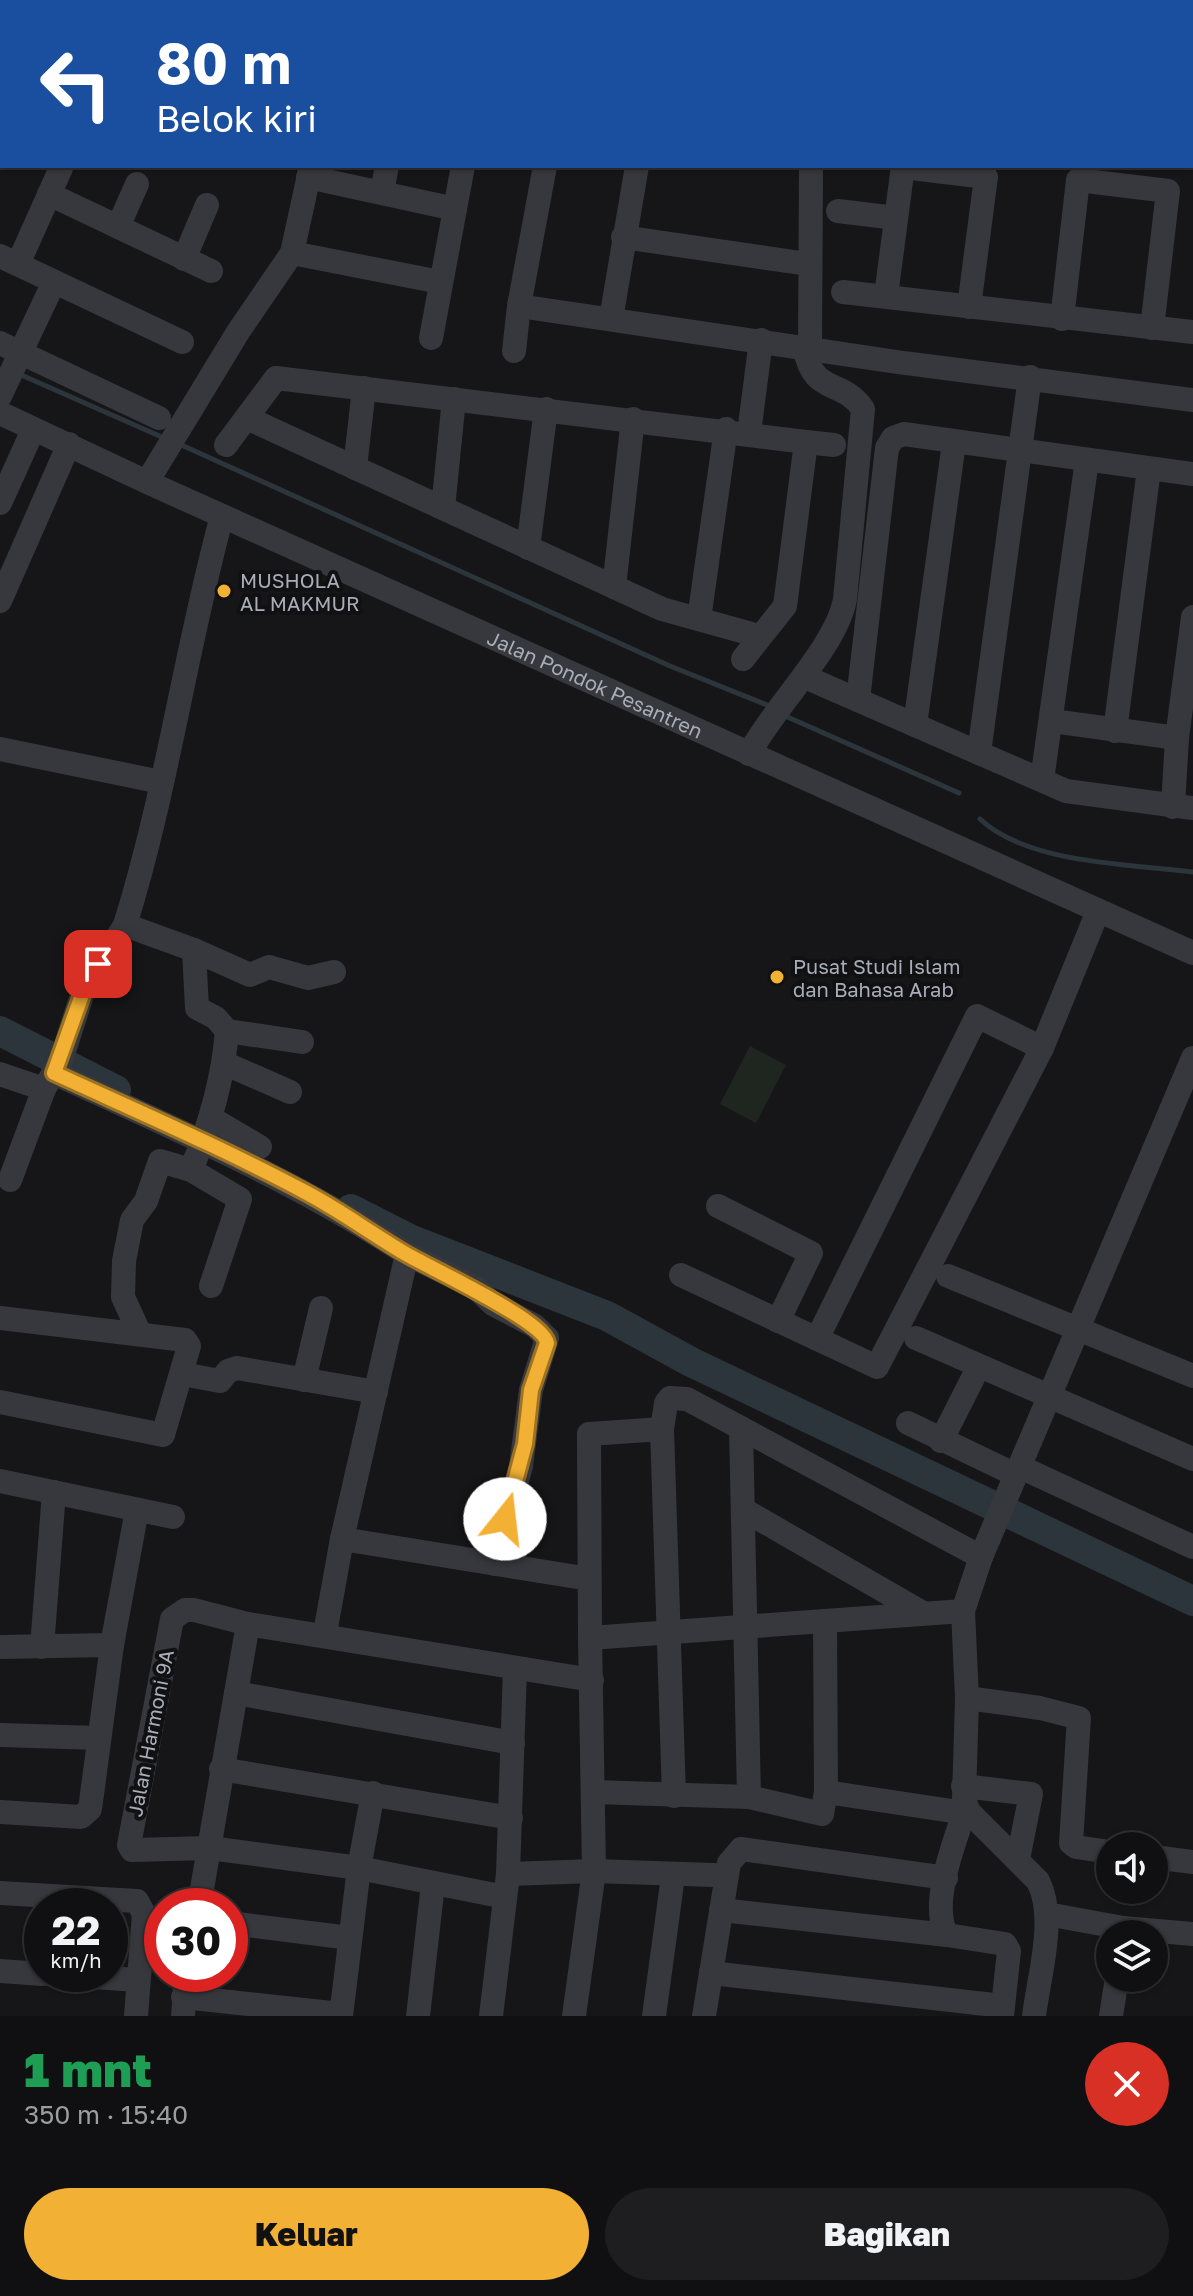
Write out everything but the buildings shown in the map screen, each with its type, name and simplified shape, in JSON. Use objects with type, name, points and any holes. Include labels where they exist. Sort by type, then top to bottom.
[{"type":"street","points":[[61,168],[9,260],[182,342]]},
{"type":"street","points":[[382,191],[387,168]]},
{"type":"street","points":[[431,338],[463,168]]},
{"type":"street","points":[[514,351],[519,306],[545,168]]},
{"type":"street","points":[[611,319],[637,168]]},
{"type":"street","points":[[749,754],[763,726],[837,626],[845,599],[863,409],[854,396],[820,382],[807,364],[807,168]]},
{"type":"street","points":[[886,296],[903,168]]},
{"type":"street","points":[[918,168],[986,177],[969,307]]},
{"type":"street","points":[[147,482],[167,433],[292,253],[310,172],[455,209]]},
{"type":"street","points":[[1062,319],[1078,180],[1168,191],[1152,328]]},
{"type":"street","points":[[118,227],[137,184]]},
{"type":"street","points":[[49,194],[211,271]]},
{"type":"street","points":[[184,259],[207,205]]},
{"type":"street","points":[[838,211],[896,218]]},
{"type":"street","points":[[623,237],[808,264]]},
{"type":"street","points":[[292,253],[440,282]]},
{"type":"street","points":[[54,282],[9,367],[167,433]]},
{"type":"street","points":[[843,292],[1193,332]]},
{"type":"street","points":[[519,306],[897,362],[1193,400]]},
{"type":"street","points":[[699,619],[738,431],[761,340]]},
{"type":"street","points":[[226,445],[279,373],[364,388],[834,445]]},
{"type":"street","points":[[979,753],[1030,377]]},
{"type":"street","points":[[355,468],[364,388]]},
{"type":"street","points":[[443,508],[454,399]]},
{"type":"street","points":[[528,548],[546,409]]},
{"type":"street","name":"Jalan Pondok Pesantren","points":[[0,413],[1193,953]]},
{"type":"street","points":[[247,418],[662,609],[759,636]]},
{"type":"street","points":[[614,587],[633,419]]},
{"type":"street","points":[[0,503],[33,430]]},
{"type":"street","points":[[858,700],[889,441],[904,434],[1193,474]]},
{"type":"street","points":[[743,659],[778,616],[787,599],[806,442]]},
{"type":"street","points":[[915,725],[937,585],[954,443]]},
{"type":"street","points":[[0,601],[69,444]]},
{"type":"street","points":[[1042,780],[1087,460]]},
{"type":"street","points":[[1115,731],[1149,469]]},
{"type":"street","points":[[10,1180],[83,992],[125,925],[161,782],[197,608],[222,516]]},
{"type":"street","points":[[812,680],[1079,794],[1183,808],[1177,738],[1193,617]]},
{"type":"street","points":[[1052,721],[1177,738]]},
{"type":"street","points":[[0,749],[161,782]]},
{"type":"street","points":[[681,1275],[877,1367],[1042,1048],[1098,911]]},
{"type":"street","points":[[125,925],[194,950],[250,975],[269,967],[308,978],[334,972]]},
{"type":"street","points":[[194,950],[197,1008],[216,1018],[227,1031],[302,1042]]},
{"type":"street","points":[[817,1339],[977,1016],[1042,1048]]},
{"type":"street","points":[[191,1170],[207,1130],[224,1063],[227,1031]]},
{"type":"street","points":[[947,1935],[940,1913],[965,1797],[967,1698],[963,1611],[981,1557],[1193,1058]]},
{"type":"street","points":[[224,1063],[290,1092]]},
{"type":"street","points":[[0,1074],[54,1072],[260,1147]]},
{"type":"street","points":[[207,1130],[407,1254],[476,1288],[493,1304],[535,1326],[547,1338],[531,1390],[521,1466],[495,1564]]},
{"type":"street","points":[[140,1334],[123,1297],[122,1279],[132,1220],[146,1201],[160,1161],[191,1170],[240,1199],[211,1286]]},
{"type":"street","points":[[718,1206],[811,1253],[778,1321]]},
{"type":"street","points":[[325,1633],[342,1539],[407,1254]]},
{"type":"street","points":[[948,1276],[1193,1376]]},
{"type":"street","points":[[304,1380],[321,1308]]},
{"type":"street","points":[[0,1318],[189,1342],[163,1435],[0,1402]]},
{"type":"street","points":[[916,1338],[978,1368],[1193,1459]]},
{"type":"street","points":[[182,1374],[220,1381],[228,1371],[237,1368],[376,1392]]},
{"type":"street","points":[[941,1441],[978,1368]]},
{"type":"street","points":[[674,1796],[662,1429],[666,1403],[676,1397],[687,1399],[981,1557]]},
{"type":"street","points":[[908,1423],[941,1441],[1193,1547]]},
{"type":"street","points":[[741,1428],[749,1797]]},
{"type":"street","points":[[574,2016],[594,1871],[589,1434],[662,1429]]},
{"type":"street","points":[[0,1481],[173,1517]]},
{"type":"street","points":[[42,1647],[54,1492]]},
{"type":"street","points":[[0,1812],[86,1814],[90,1809],[112,1645],[137,1510]]},
{"type":"street","points":[[744,1510],[921,1612]]},
{"type":"street","points":[[342,1539],[577,1577]]},
{"type":"street","name":"Jalan Harmoni 9A","points":[[210,1848],[137,1851],[129,1845],[172,1619],[185,1610],[194,1610],[248,1624]]},
{"type":"street","points":[[590,1638],[963,1611]]},
{"type":"street","points":[[594,1792],[749,1797],[816,1815],[825,1809],[825,1621]]},
{"type":"street","points":[[202,1888],[248,1624],[592,1680]]},
{"type":"street","points":[[0,1647],[112,1645]]},
{"type":"street","points":[[491,2016],[511,1818],[515,1668]]},
{"type":"street","points":[[236,1693],[513,1743]]},
{"type":"street","points":[[967,1698],[1040,1708],[1079,1718],[1071,1843],[1076,1847],[1096,1850]]},
{"type":"street","points":[[0,1735],[99,1738]]},
{"type":"street","points":[[221,1769],[511,1818]]},
{"type":"street","points":[[826,1792],[952,1811],[965,1797],[1031,1794],[1018,1859]]},
{"type":"street","points":[[184,1996],[341,2015],[359,1868],[373,1793]]},
{"type":"street","points":[[965,1797],[1038,1881],[1044,1893],[1047,1914],[1034,2016]]},
{"type":"street","points":[[210,1848],[359,1868],[433,1884],[506,1886],[594,1871],[714,1875]]},
{"type":"street","points":[[704,2016],[729,1863],[741,1849],[946,1878]]},
{"type":"street","points":[[1168,1859],[1193,1862]]},
{"type":"street","points":[[654,2016],[673,1876]]},
{"type":"street","points":[[418,2016],[433,1884]]},
{"type":"street","points":[[0,1893],[137,1901],[144,1914],[136,2016]]},
{"type":"street","points":[[711,1973],[1002,2011],[1009,1951],[1005,1944],[721,1910]]},
{"type":"street","points":[[1047,1914],[1096,1925]]},
{"type":"street","points":[[248,1925],[350,1938]]},
{"type":"street","points":[[1168,1933],[1193,1934]]},
{"type":"street","points":[[0,1971],[24,1973]]},
{"type":"street","points":[[128,1979],[138,1980]]},
{"type":"street","points":[[1111,2016],[1115,1992]]},
{"type":"shaded area","points":[[750,1046],[786,1065],[756,1123],[720,1104]]},
{"type":"waterway","points":[[19,374],[164,438]]},
{"type":"waterway","points":[[177,443],[670,666],[767,705]]},
{"type":"waterway","points":[[783,715],[959,793]]},
{"type":"waterway","points":[[980,819],[1000,834],[1052,853],[1111,864],[1193,872]]},
{"type":"waterway","points":[[0,1031],[116,1090]]},
{"type":"waterway","points":[[351,1209],[412,1240],[607,1316],[691,1362],[1193,1601]]},
{"type":"place","name":"MUSHOLA AL MAKMUR","points":[[224,591]]},
{"type":"place","name":"Pusat Studi Islam dan Bahasa Arab","points":[[777,977]]},
{"type":"route","points":[[98,964],[83,992],[54,1073],[309,1194],[407,1254],[476,1288],[493,1304],[535,1326],[547,1338],[531,1390],[521,1466],[505,1519]]}]
